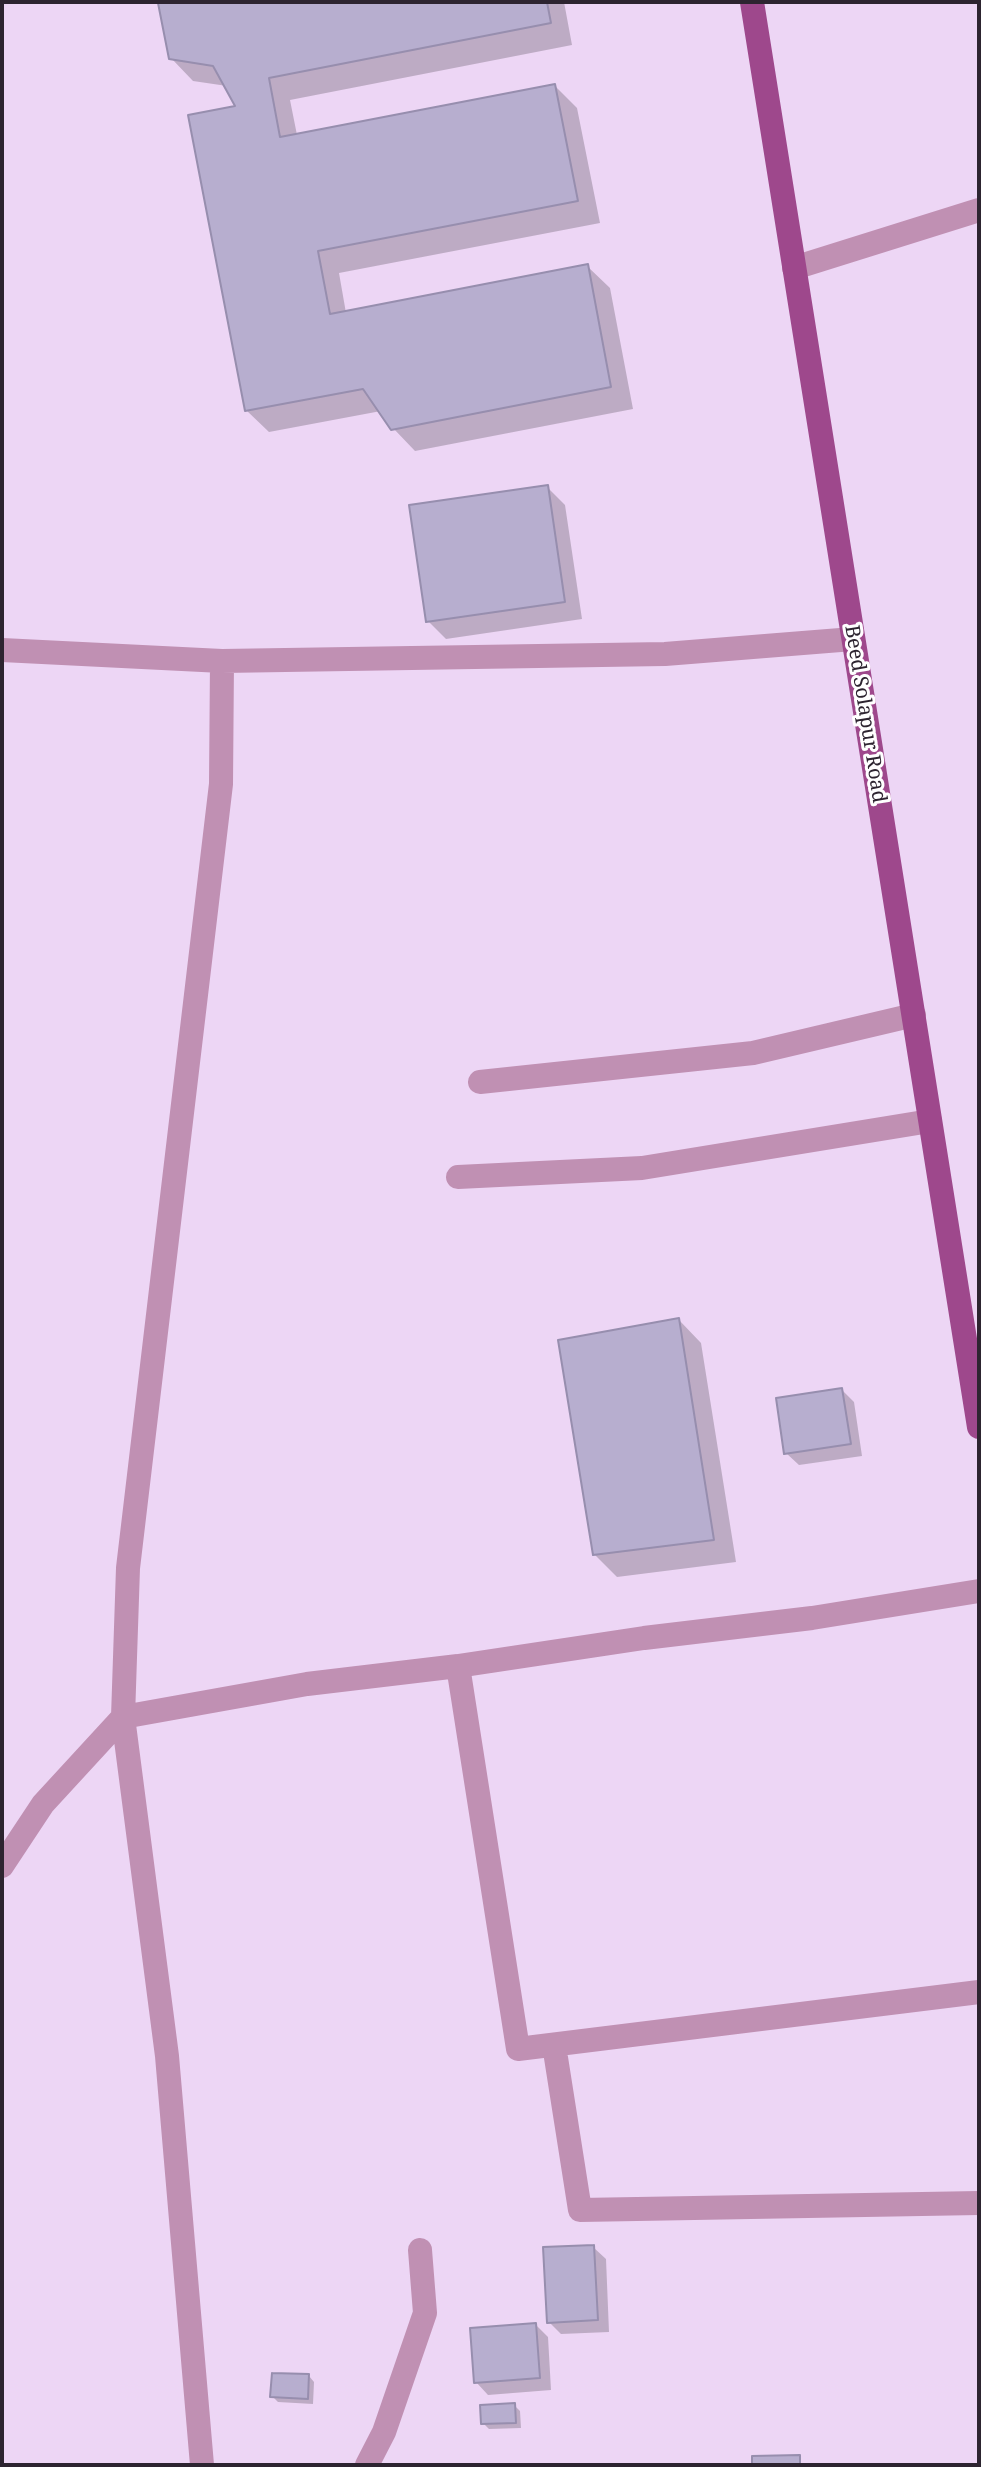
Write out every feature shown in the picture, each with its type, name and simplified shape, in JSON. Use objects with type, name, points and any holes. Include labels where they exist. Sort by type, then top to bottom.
[{"type":"main road","name":"Beed Solapur Road","points":[[752,2],[979,1427]]},
{"type":"street","points":[[794,268],[979,210]]},
{"type":"street","points":[[2,650],[222,661],[665,654],[853,639]]},
{"type":"street","points":[[202,2465],[167,2056],[123,1717],[128,1568],[221,784],[222,661]]},
{"type":"street","points":[[480,1082],[753,1053],[914,1015]]},
{"type":"street","points":[[458,1177],[642,1168],[930,1121]]},
{"type":"street","points":[[2,1866],[43,1804],[123,1717],[307,1684],[812,1618],[979,1591]]},
{"type":"street","points":[[458,1666],[518,2049],[979,1992]]},
{"type":"street","points":[[554,2045],[580,2210],[979,2203]]},
{"type":"street","points":[[367,2465],[384,2432],[425,2313],[420,2250]]},
{"type":"building","points":[[547,2],[551,23],[269,78],[280,137],[555,84],[578,201],[318,251],[330,314],[588,264],[611,387],[391,430],[363,389],[245,411],[188,115],[235,106],[213,66],[169,59],[158,3]]},
{"type":"building","points":[[548,485],[565,602],[426,622],[409,505]]},
{"type":"building","points":[[679,1318],[714,1540],[593,1555],[558,1340]]},
{"type":"building","points":[[842,1388],[851,1444],[784,1454],[776,1398]]},
{"type":"building","points":[[594,2245],[598,2320],[547,2323],[543,2247]]},
{"type":"building","points":[[536,2323],[540,2378],[474,2383],[470,2328]]},
{"type":"building","points":[[272,2373],[309,2374],[308,2399],[270,2397]]},
{"type":"building","points":[[515,2403],[516,2423],[481,2424],[480,2405]]},
{"type":"building","points":[[800,2455],[800,2465],[752,2465],[752,2456]]}]
